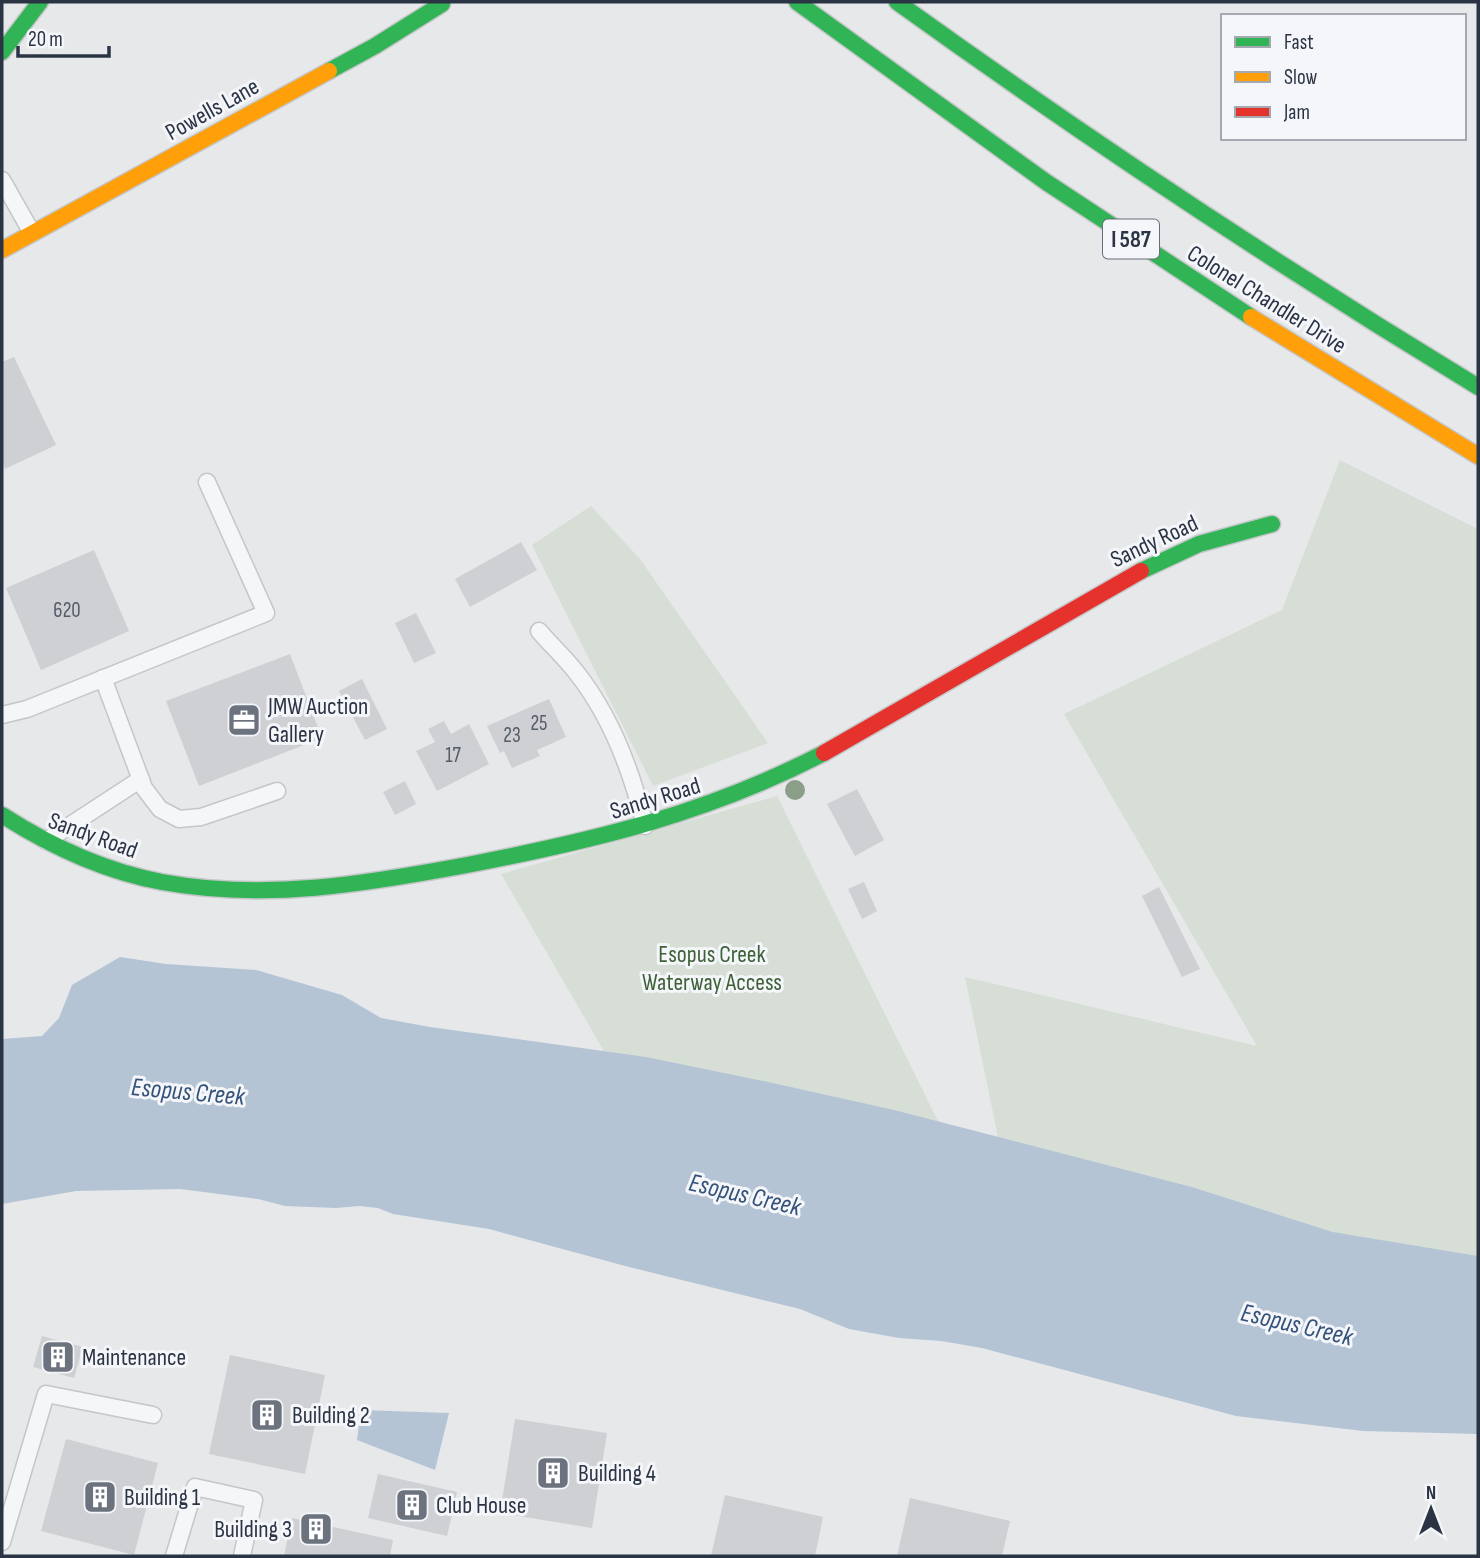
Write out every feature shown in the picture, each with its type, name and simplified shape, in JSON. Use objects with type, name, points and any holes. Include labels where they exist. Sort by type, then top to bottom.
[{"type":"main road","points":[[2,52],[40,2]]},
{"type":"main road","name":"Colonel Chandler Drive","points":[[797,2],[919,92],[1096,216],[1478,456]]},
{"type":"main road","name":"Colonel Chandler Drive","points":[[897,2],[1130,166],[1478,387]]},
{"type":"main road","name":"Powells Lane","points":[[2,250],[375,46],[442,4]]},
{"type":"main road","name":"Sandy Road","points":[[2,815],[29,836],[69,855],[118,871],[169,882],[224,889],[278,891],[389,880],[576,843],[701,809],[816,759],[1156,562],[1216,537],[1272,524]]},
{"type":"lane","points":[[2,180],[32,233]]},
{"type":"lane","points":[[2,715],[27,709],[266,613],[207,482]]},
{"type":"lane","points":[[539,631],[576,672],[600,708],[615,736],[636,790],[645,826]]},
{"type":"lane","points":[[103,678],[144,788],[160,810],[179,819],[201,817],[277,791]]},
{"type":"lane","points":[[44,842],[141,779]]},
{"type":"lane","points":[[2,1542],[46,1394],[153,1415]]},
{"type":"lane","points":[[174,1556],[195,1487],[254,1500],[242,1556]]},
{"type":"green space","points":[[1340,460],[1478,529],[1478,1256],[1333,1232],[1192,1187],[998,1137],[965,977],[1257,1046],[1064,714],[1282,610]]},
{"type":"green space","points":[[591,506],[640,559],[768,743],[653,786],[532,545]]},
{"type":"green space","name":"Esopus Creek Waterway Access","points":[[777,796],[986,1218],[665,1156],[501,874]]},
{"type":"water","name":"Esopus Creek","points":[[120,957],[166,964],[256,970],[342,995],[381,1018],[646,1057],[768,1082],[894,1110],[1192,1187],[1333,1232],[1478,1256],[1478,1434],[1363,1431],[1236,1416],[982,1348],[849,1329],[800,1309],[489,1229],[393,1214],[378,1208],[285,1206],[258,1199],[180,1189],[76,1191],[2,1204],[2,1039],[42,1036],[59,1018],[72,985]]},
{"type":"water","points":[[361,1410],[449,1413],[435,1470],[357,1440]]},
{"type":"building","points":[[14,357],[56,445],[5,469],[2,462],[2,362]]},
{"type":"building","points":[[521,542],[537,570],[470,607],[455,579]]},
{"type":"building","points":[[94,550],[129,631],[41,670],[6,588]]},
{"type":"building","points":[[416,613],[436,653],[414,663],[395,623]]},
{"type":"building","name":"JMW Auction Gallery","points":[[290,654],[322,738],[199,786],[166,701]]},
{"type":"building","points":[[362,679],[387,729],[365,740],[339,691]]},
{"type":"building","points":[[549,699],[566,737],[537,750],[540,756],[512,768],[504,751],[500,753],[487,726]]},
{"type":"building","points":[[444,721],[451,734],[469,724],[489,764],[437,791],[416,751],[435,742],[428,729]]},
{"type":"building","points":[[405,781],[416,804],[395,815],[383,792]]},
{"type":"building","points":[[857,789],[884,840],[855,856],[827,804]]},
{"type":"building","points":[[864,882],[877,911],[862,919],[848,889]]},
{"type":"building","points":[[1159,887],[1200,969],[1182,977],[1142,896]]},
{"type":"building","name":"Maintenance","points":[[42,1336],[83,1347],[74,1378],[33,1367]]},
{"type":"building","name":"Building 2","points":[[230,1355],[325,1375],[305,1474],[209,1454]]},
{"type":"building","name":"Building 4","points":[[515,1419],[607,1433],[592,1528],[500,1513]]},
{"type":"building","name":"Building 1","points":[[66,1439],[158,1463],[134,1555],[41,1531]]},
{"type":"building","name":"Club House","points":[[378,1474],[457,1492],[447,1536],[368,1518]]},
{"type":"building","points":[[725,1495],[823,1517],[815,1556],[711,1556]]},
{"type":"building","points":[[910,1498],[1010,1521],[1002,1556],[897,1556]]},
{"type":"building","name":"Building 3","points":[[292,1518],[393,1540],[390,1556],[284,1556]]},
{"type":"traffic: fast","points":[[2,52],[40,2]]},
{"type":"traffic: fast","points":[[797,2],[1046,182],[1251,317]]},
{"type":"traffic: fast","points":[[897,2],[1184,200],[1478,387]]},
{"type":"traffic: fast","points":[[329,71],[442,4]]},
{"type":"traffic: fast","points":[[1141,571],[1199,544],[1272,524]]},
{"type":"traffic: fast","points":[[2,815],[79,856],[140,877],[200,888],[315,888],[467,865],[606,835],[737,793],[824,753]]},
{"type":"traffic: slow","points":[[2,250],[329,71]]},
{"type":"traffic: slow","points":[[1251,317],[1478,456]]},
{"type":"traffic: jam","points":[[824,753],[1141,571]]},
{"type":"place","name":"JMW Auction Gallery","points":[[244,720]]},
{"type":"place","name":"Maintenance","points":[[58,1357]]},
{"type":"place","name":"Building 2","points":[[267,1415]]},
{"type":"place","name":"Building 4","points":[[553,1473]]},
{"type":"place","name":"Building 1","points":[[100,1497]]},
{"type":"place","name":"Club House","points":[[412,1505]]},
{"type":"place","name":"Building 3","points":[[316,1529]]}]
